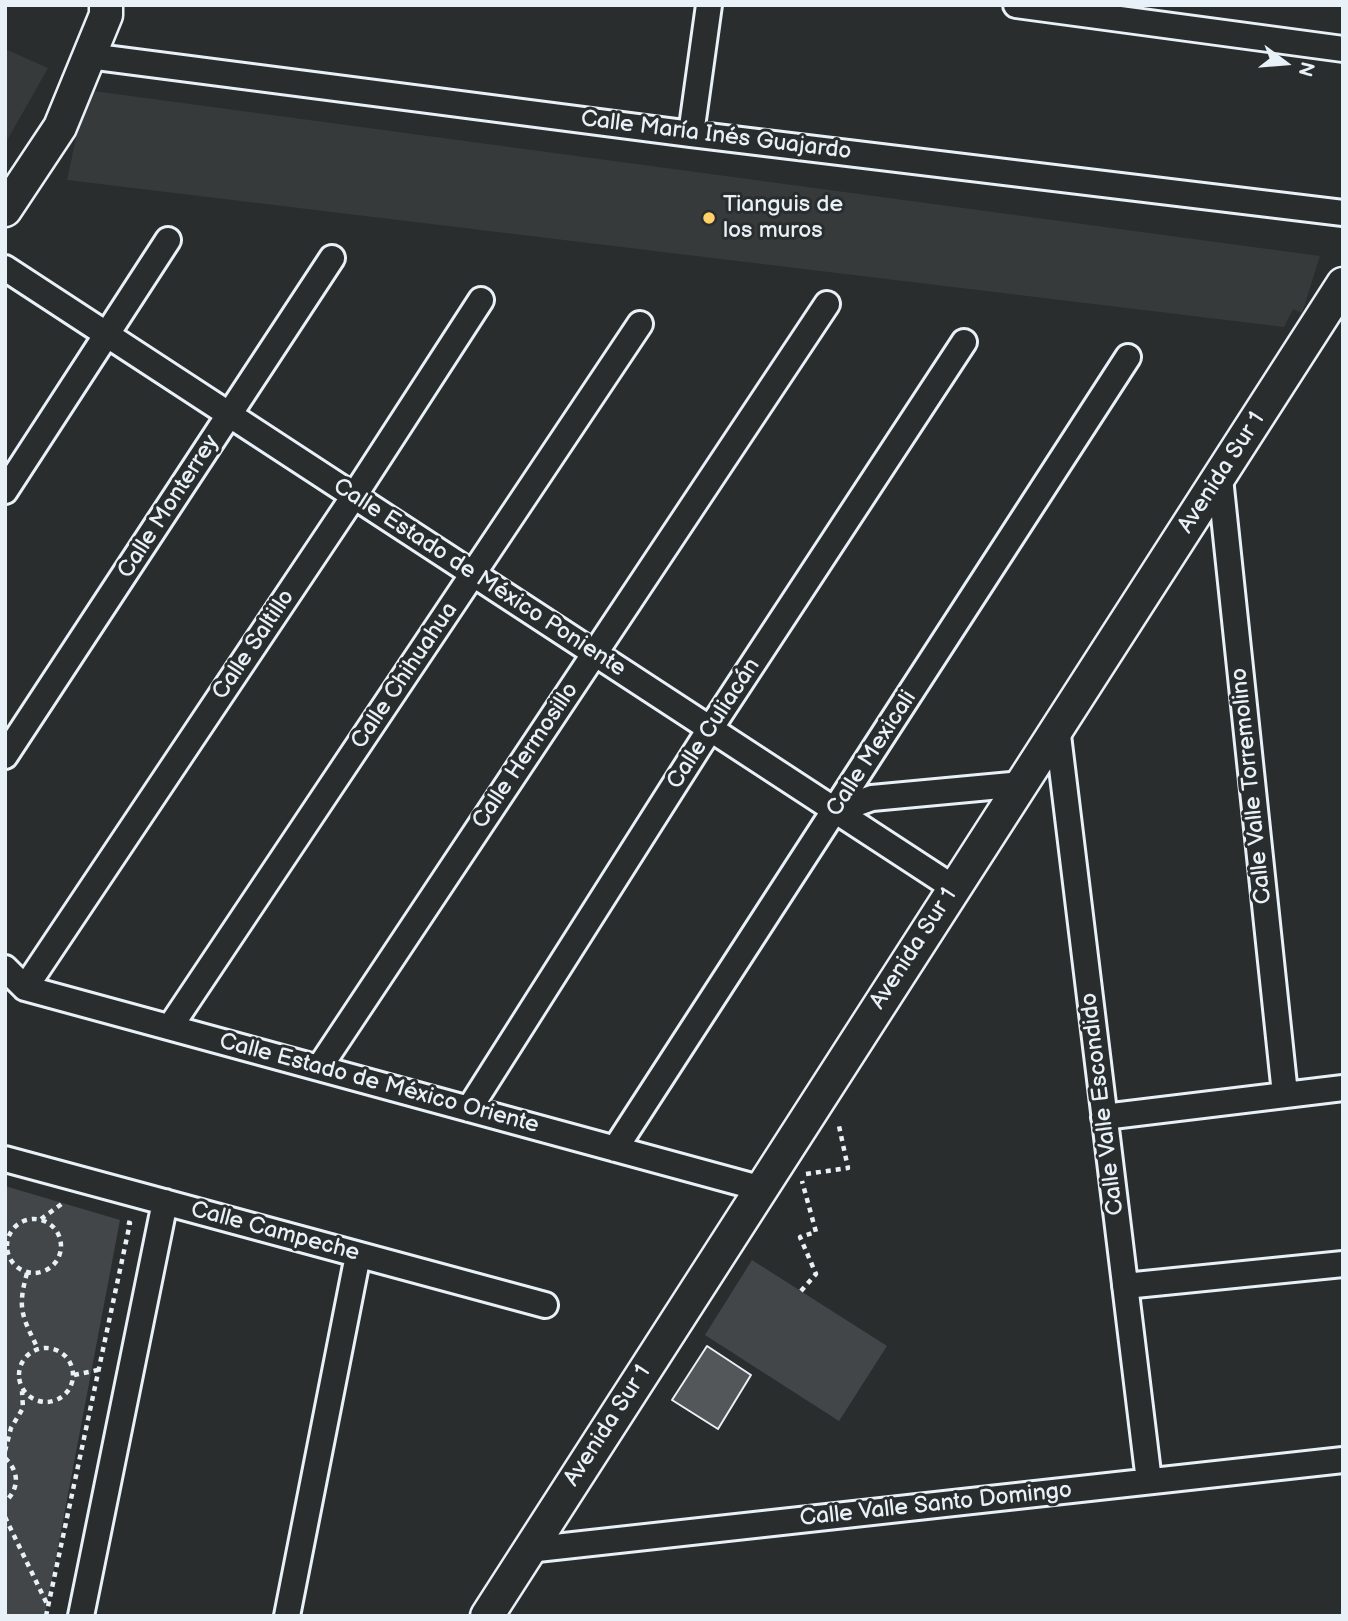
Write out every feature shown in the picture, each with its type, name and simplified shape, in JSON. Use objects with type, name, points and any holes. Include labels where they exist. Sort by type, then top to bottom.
[{"type":"street","points":[[691,134],[709,5]]},
{"type":"street","points":[[1016,5],[1343,49]]},
{"type":"street","points":[[5,210],[60,127],[109,9]]},
{"type":"street","name":"Calle María Inés Guajardo","points":[[89,56],[691,134],[1343,213]]},
{"type":"street","points":[[5,491],[168,240]]},
{"type":"street","name":"Calle Monterrey","points":[[5,756],[332,258]]},
{"type":"street","name":"Calle Estado de México Poniente","points":[[5,268],[954,888]]},
{"type":"street","name":"Avenida Sur 1","points":[[487,1616],[1343,284]]},
{"type":"street","name":"Calle Saltillo","points":[[25,988],[354,496],[481,300]]},
{"type":"street","name":"Calle Hermosillo","points":[[319,1068],[827,304]]},
{"type":"street","name":"Calle Chihuahua","points":[[170,1027],[640,324]]},
{"type":"street","name":"Calle Culiacán","points":[[469,1109],[710,729],[964,342]]},
{"type":"street","name":"Calle Mexicali","points":[[615,1149],[1128,357]]},
{"type":"street","name":"Calle Valle Torremolino","points":[[1220,478],[1285,1094]]},
{"type":"street","name":"Calle Valle Escondido","points":[[1057,727],[1149,1481]]},
{"type":"street","points":[[836,811],[873,798],[1022,784]]},
{"type":"street","name":"Calle Estado de México Oriente","points":[[5,968],[25,988],[760,1188]]},
{"type":"street","points":[[1104,1116],[1343,1088]]},
{"type":"street","name":"Calle Campeche","points":[[5,1159],[545,1305]]},
{"type":"street","points":[[81,1616],[165,1202]]},
{"type":"street","points":[[287,1616],[358,1255]]},
{"type":"street","points":[[1125,1286],[1343,1264]]},
{"type":"street","name":"Calle Valle Santo Domingo","points":[[528,1550],[1343,1460]]},
{"type":"path","points":[[801,1291],[816,1274],[800,1237],[816,1232],[801,1174],[848,1168],[836,1115]]},
{"type":"path","points":[[41,1219],[63,1203],[74,1206]]},
{"type":"path","points":[[41,1219],[55,1228],[60,1235],[61,1252],[52,1267],[44,1272],[27,1273],[18,1268],[8,1253],[9,1234],[22,1220],[41,1219]]},
{"type":"path","points":[[46,1616],[130,1223],[120,1220]]},
{"type":"path","points":[[27,1273],[21,1295],[22,1318],[38,1349]]},
{"type":"path","points":[[5,1451],[11,1428],[21,1414],[22,1390],[18,1373],[26,1356],[38,1349],[52,1348],[61,1351],[72,1366],[74,1375],[68,1392],[54,1402],[36,1401],[22,1390]]},
{"type":"path","points":[[74,1375],[98,1370]]},
{"type":"path","points":[[5,1458],[15,1471],[16,1479],[15,1488],[5,1502]]},
{"type":"path","points":[[5,1517],[48,1606]]},
{"type":"shaded area","points":[[5,49],[48,68],[5,144]]},
{"type":"shaded area","name":"Tianguis de los muros","points":[[86,90],[1320,256],[1302,313],[1293,309],[1284,327],[67,180]]},
{"type":"shaded area","points":[[5,1186],[120,1220],[45,1616],[5,1616]]},
{"type":"shaded area","points":[[752,1260],[887,1346],[839,1421],[705,1335]]},
{"type":"building","points":[[707,1346],[751,1375],[718,1429],[672,1400]]},
{"type":"place","name":"Tianguis de los muros","points":[[709,218]]}]
